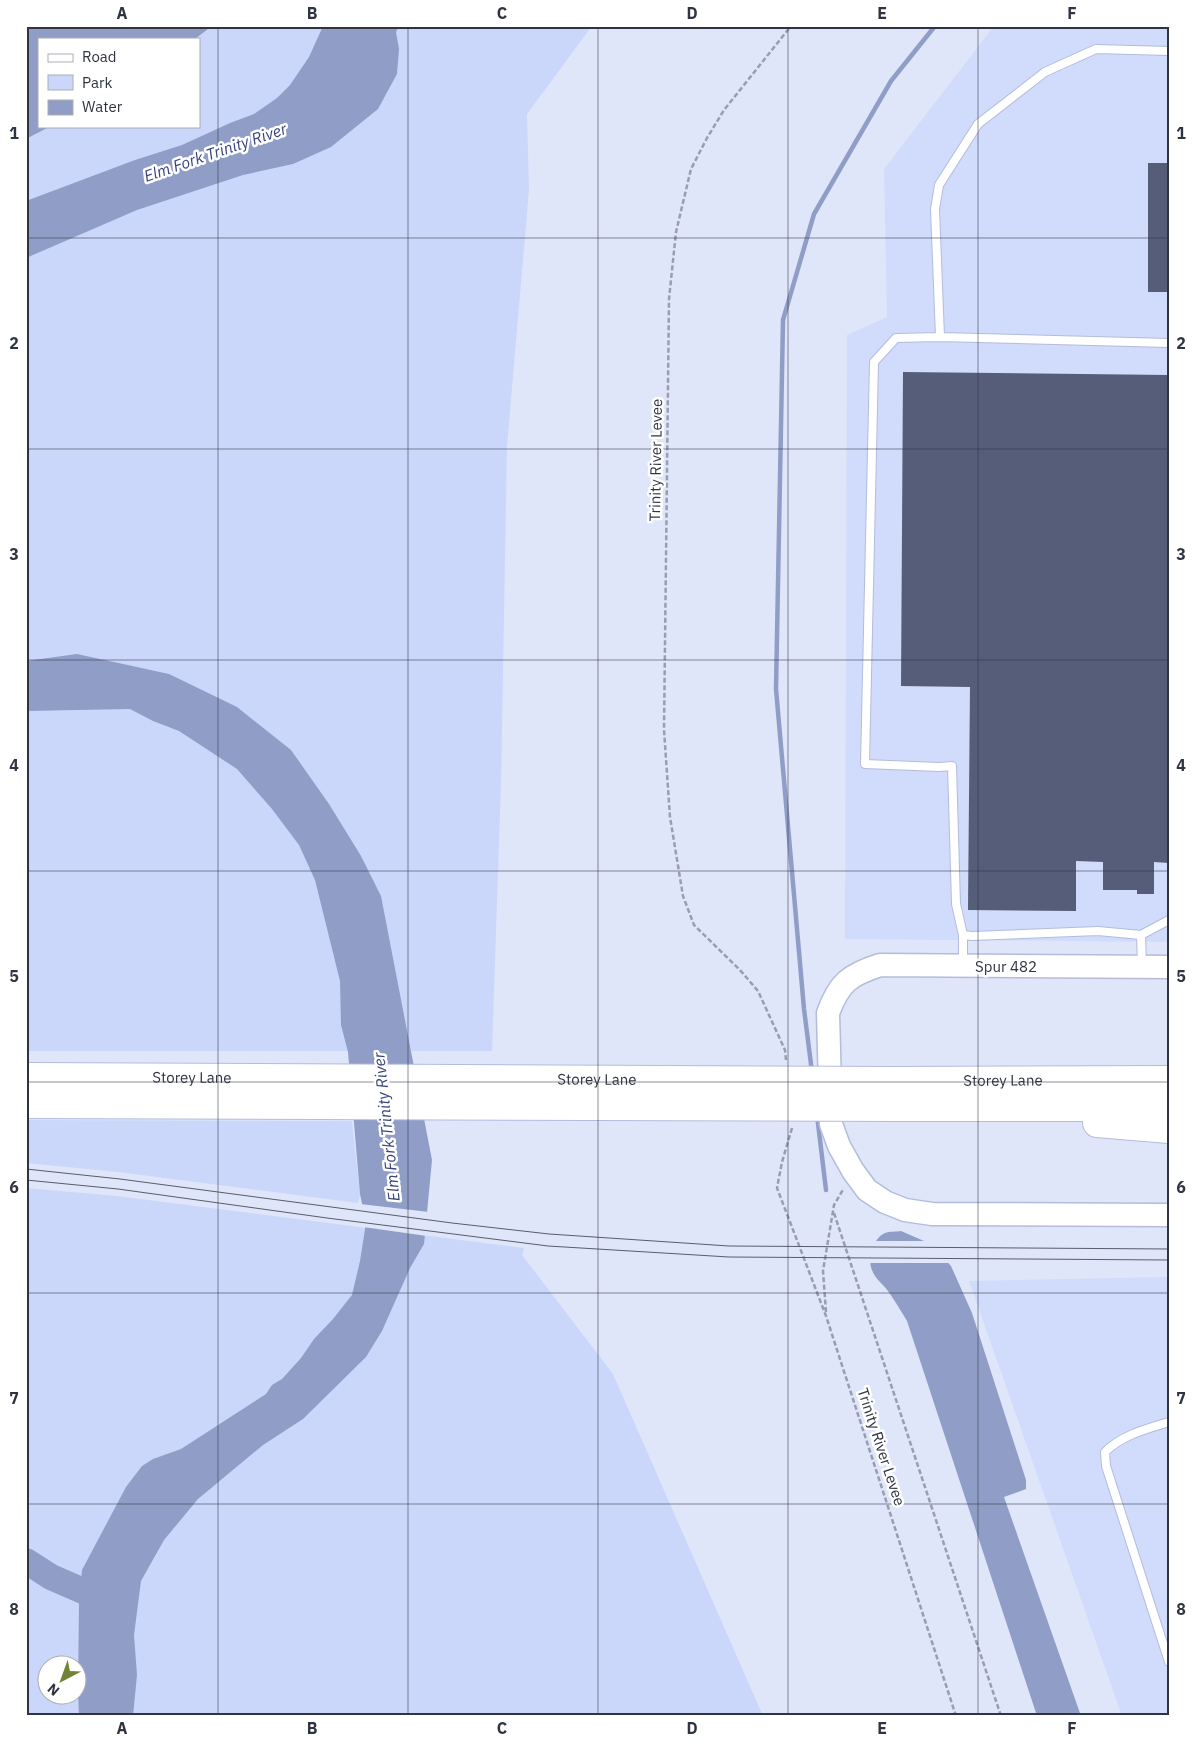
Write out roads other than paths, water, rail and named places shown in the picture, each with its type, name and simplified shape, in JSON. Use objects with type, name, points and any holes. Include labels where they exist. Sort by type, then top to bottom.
[{"type":"highway","name":"Storey Lane","points":[[26,1078],[897,1094],[972,1107],[1169,1107]]},
{"type":"highway","name":"Storey Lane","points":[[26,1104],[897,1094],[1169,1080]]},
{"type":"highway","points":[[972,1107],[1059,1119],[1169,1129]]},
{"type":"main road","name":"Spur 482","points":[[1169,967],[880,965],[860,971],[846,980],[833,999],[828,1013],[831,1124],[839,1146],[853,1171],[867,1190],[885,1202],[905,1210],[932,1214],[1169,1215]]},
{"type":"lane","points":[[940,337],[935,209],[939,185],[978,124],[1045,72],[1096,49],[1169,51]]},
{"type":"lane","points":[[963,967],[962,935],[956,904],[952,766],[864,764],[874,362],[896,338],[940,337],[1169,343]]},
{"type":"lane","points":[[962,935],[1098,931],[1141,934],[1169,920]]},
{"type":"lane","points":[[1141,934],[1142,967]]},
{"type":"lane","points":[[1169,1422],[1123,1438],[1114,1443],[1105,1452],[1106,1466],[1169,1662]]},
{"type":"water","points":[[26,26],[212,26],[196,38],[38,38],[38,128],[47,128],[26,139]]},
{"type":"water","name":"Elm Fork Trinity River","points":[[323,26],[399,26],[396,32],[399,49],[397,74],[378,109],[331,147],[293,164],[243,175],[137,210],[26,258],[26,201],[135,160],[182,145],[254,114],[277,98],[290,85],[309,57]]},
{"type":"water","name":"Elm Fork Trinity River","points":[[77,654],[169,674],[237,707],[291,750],[329,804],[361,856],[381,896],[432,1160],[424,1244],[410,1268],[382,1331],[366,1357],[303,1419],[263,1445],[198,1499],[164,1540],[141,1581],[134,1635],[137,1675],[133,1716],[79,1716],[78,1704],[88,1704],[88,1654],[78,1654],[79,1601],[82,1570],[126,1487],[142,1466],[153,1459],[181,1449],[266,1394],[272,1385],[282,1379],[301,1358],[314,1339],[333,1319],[352,1295],[366,1223],[360,1194],[348,1052],[341,1025],[340,981],[315,880],[299,845],[272,809],[237,769],[179,731],[153,721],[130,709],[26,711],[26,661]]},
{"type":"water","points":[[901,1231],[931,1244],[951,1266],[972,1313],[1026,1480],[1026,1489],[1004,1497],[1081,1716],[1037,1716],[907,1321],[872,1270],[870,1260],[872,1249],[878,1239],[887,1232]]},
{"type":"waterway","points":[[812,1072],[804,1009],[776,689],[783,320],[814,214],[891,81],[935,26]]},
{"type":"waterway","points":[[817,1115],[826,1190]]},
{"type":"waterway","points":[[26,1561],[51,1577],[113,1604]]},
{"type":"tram line","points":[[26,1169],[120,1179],[549,1234],[729,1246],[1169,1249]]},
{"type":"tram line","points":[[26,1180],[118,1189],[548,1246],[729,1257],[1169,1260]]}]
